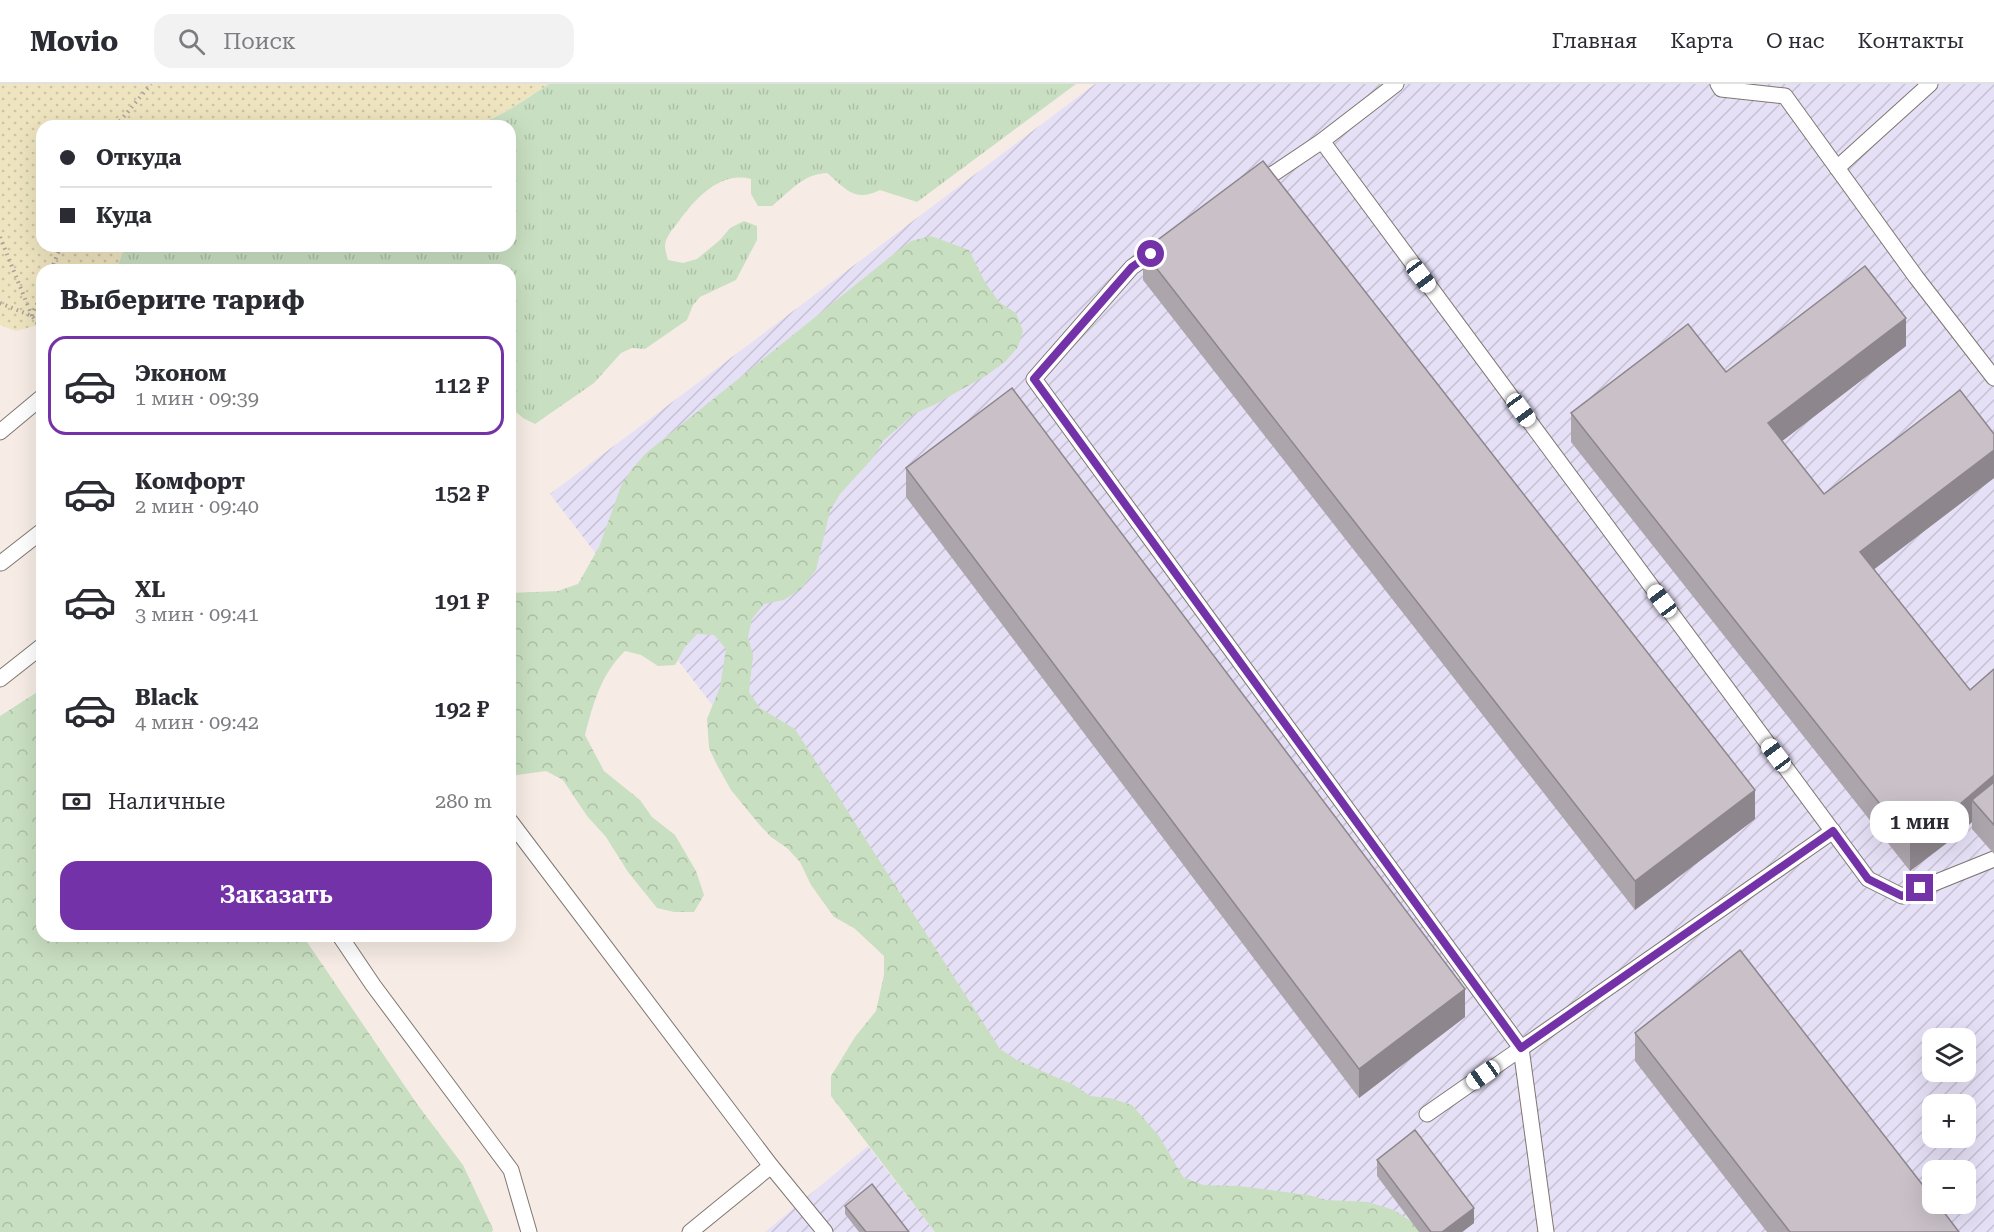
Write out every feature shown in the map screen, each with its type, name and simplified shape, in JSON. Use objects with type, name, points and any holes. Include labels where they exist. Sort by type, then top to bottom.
[{"type":"lane","points":[[1242,194],[1322,141],[1396,84]]},
{"type":"lane","points":[[1718,84],[1721,89],[1785,96],[1916,277],[1994,378]]},
{"type":"lane","points":[[1837,168],[1930,84]]},
{"type":"lane","points":[[1322,141],[1868,879],[1902,896],[1994,859]]},
{"type":"lane","points":[[1172,241],[1132,267],[1034,379],[1521,1048],[1546,1232]]},
{"type":"lane","points":[[0,432],[36,402]]},
{"type":"lane","points":[[0,562],[36,536]]},
{"type":"lane","points":[[0,679],[36,651]]},
{"type":"lane","points":[[516,828],[771,1166],[825,1232]]},
{"type":"lane","points":[[1427,1114],[1833,831]]},
{"type":"lane","points":[[344,942],[373,985],[511,1170],[529,1232]]},
{"type":"lane","points":[[690,1232],[771,1166]]},
{"type":"path","points":[[121,120],[151,84]]},
{"type":"path","points":[[0,237],[36,322]]},
{"type":"path","points":[[0,303],[32,316]]},
{"type":"path","points":[[32,316],[36,306]]},
{"type":"shaded area","points":[[1095,84],[1994,84],[1994,1232],[1119,1232],[550,494]]},
{"type":"shaded area","points":[[868,1146],[935,1232],[765,1232]]},
{"type":"green space","points":[[549,84],[1076,84],[917,202],[880,190],[863,195],[850,192],[827,173],[803,180],[772,206],[758,206],[751,194],[751,179],[729,179],[709,189],[685,213],[668,236],[665,246],[668,260],[683,263],[697,259],[720,240],[730,228],[744,221],[757,226],[757,240],[736,280],[700,297],[693,305],[687,320],[645,349],[632,348],[621,353],[594,383],[535,424],[516,412],[516,264],[118,264],[123,252],[516,252],[516,120],[488,120]]},
{"type":"green space","points":[[931,236],[969,250],[985,282],[999,302],[1016,313],[1023,331],[1018,347],[1005,362],[987,375],[914,414],[883,441],[872,459],[840,494],[830,511],[816,570],[801,589],[784,600],[764,604],[752,619],[748,637],[753,655],[749,692],[760,708],[795,729],[1000,1049],[1017,1060],[1074,1085],[1090,1096],[1110,1098],[1132,1105],[1159,1136],[1183,1177],[1203,1185],[1239,1186],[1308,1195],[1327,1200],[1368,1202],[1394,1210],[1417,1225],[1422,1232],[935,1232],[831,1096],[831,1076],[855,1037],[876,1011],[884,975],[884,956],[854,928],[834,917],[811,885],[800,862],[758,823],[731,790],[717,765],[709,748],[707,719],[720,687],[726,649],[714,635],[697,634],[685,647],[675,665],[658,666],[641,655],[625,651],[604,680],[585,735],[604,771],[640,800],[652,817],[675,835],[696,871],[704,895],[694,912],[674,912],[657,908],[628,872],[606,837],[587,816],[563,780],[546,771],[516,775],[516,593],[558,591],[578,584],[599,547],[621,486],[646,453],[911,241]]},
{"type":"green space","points":[[36,693],[36,942],[307,942],[417,1104],[463,1165],[493,1229],[492,1232],[0,1232],[0,716]]},
{"type":"sand","points":[[0,84],[549,84],[488,120],[36,120],[36,252],[123,252],[118,264],[36,264],[36,326],[16,331],[0,325]]},
{"type":"building","points":[[1263,161],[1755,790],[1635,881],[1143,251]]},
{"type":"building","points":[[1865,266],[1906,318],[1768,423],[1824,494],[1960,390],[1994,434],[1994,450],[1860,552],[1970,690],[1994,669],[1994,775],[1910,842],[1571,413],[1688,324],[1726,372]]},
{"type":"building","points":[[1012,388],[1465,989],[1359,1069],[906,468]]},
{"type":"building","points":[[1994,782],[1994,825],[1972,800]]},
{"type":"building","points":[[1740,950],[1922,1184],[1922,1214],[1945,1214],[1959,1232],[1790,1232],[1635,1033]]},
{"type":"building","points":[[1415,1130],[1474,1208],[1442,1232],[1431,1232],[1377,1160]]},
{"type":"building","points":[[872,1184],[909,1232],[866,1232],[845,1206]]},
{"type":"route","points":[[1151,254],[1132,267],[1034,379],[1521,1048],[1833,831],[1868,879],[1902,896],[1920,888]]}]
